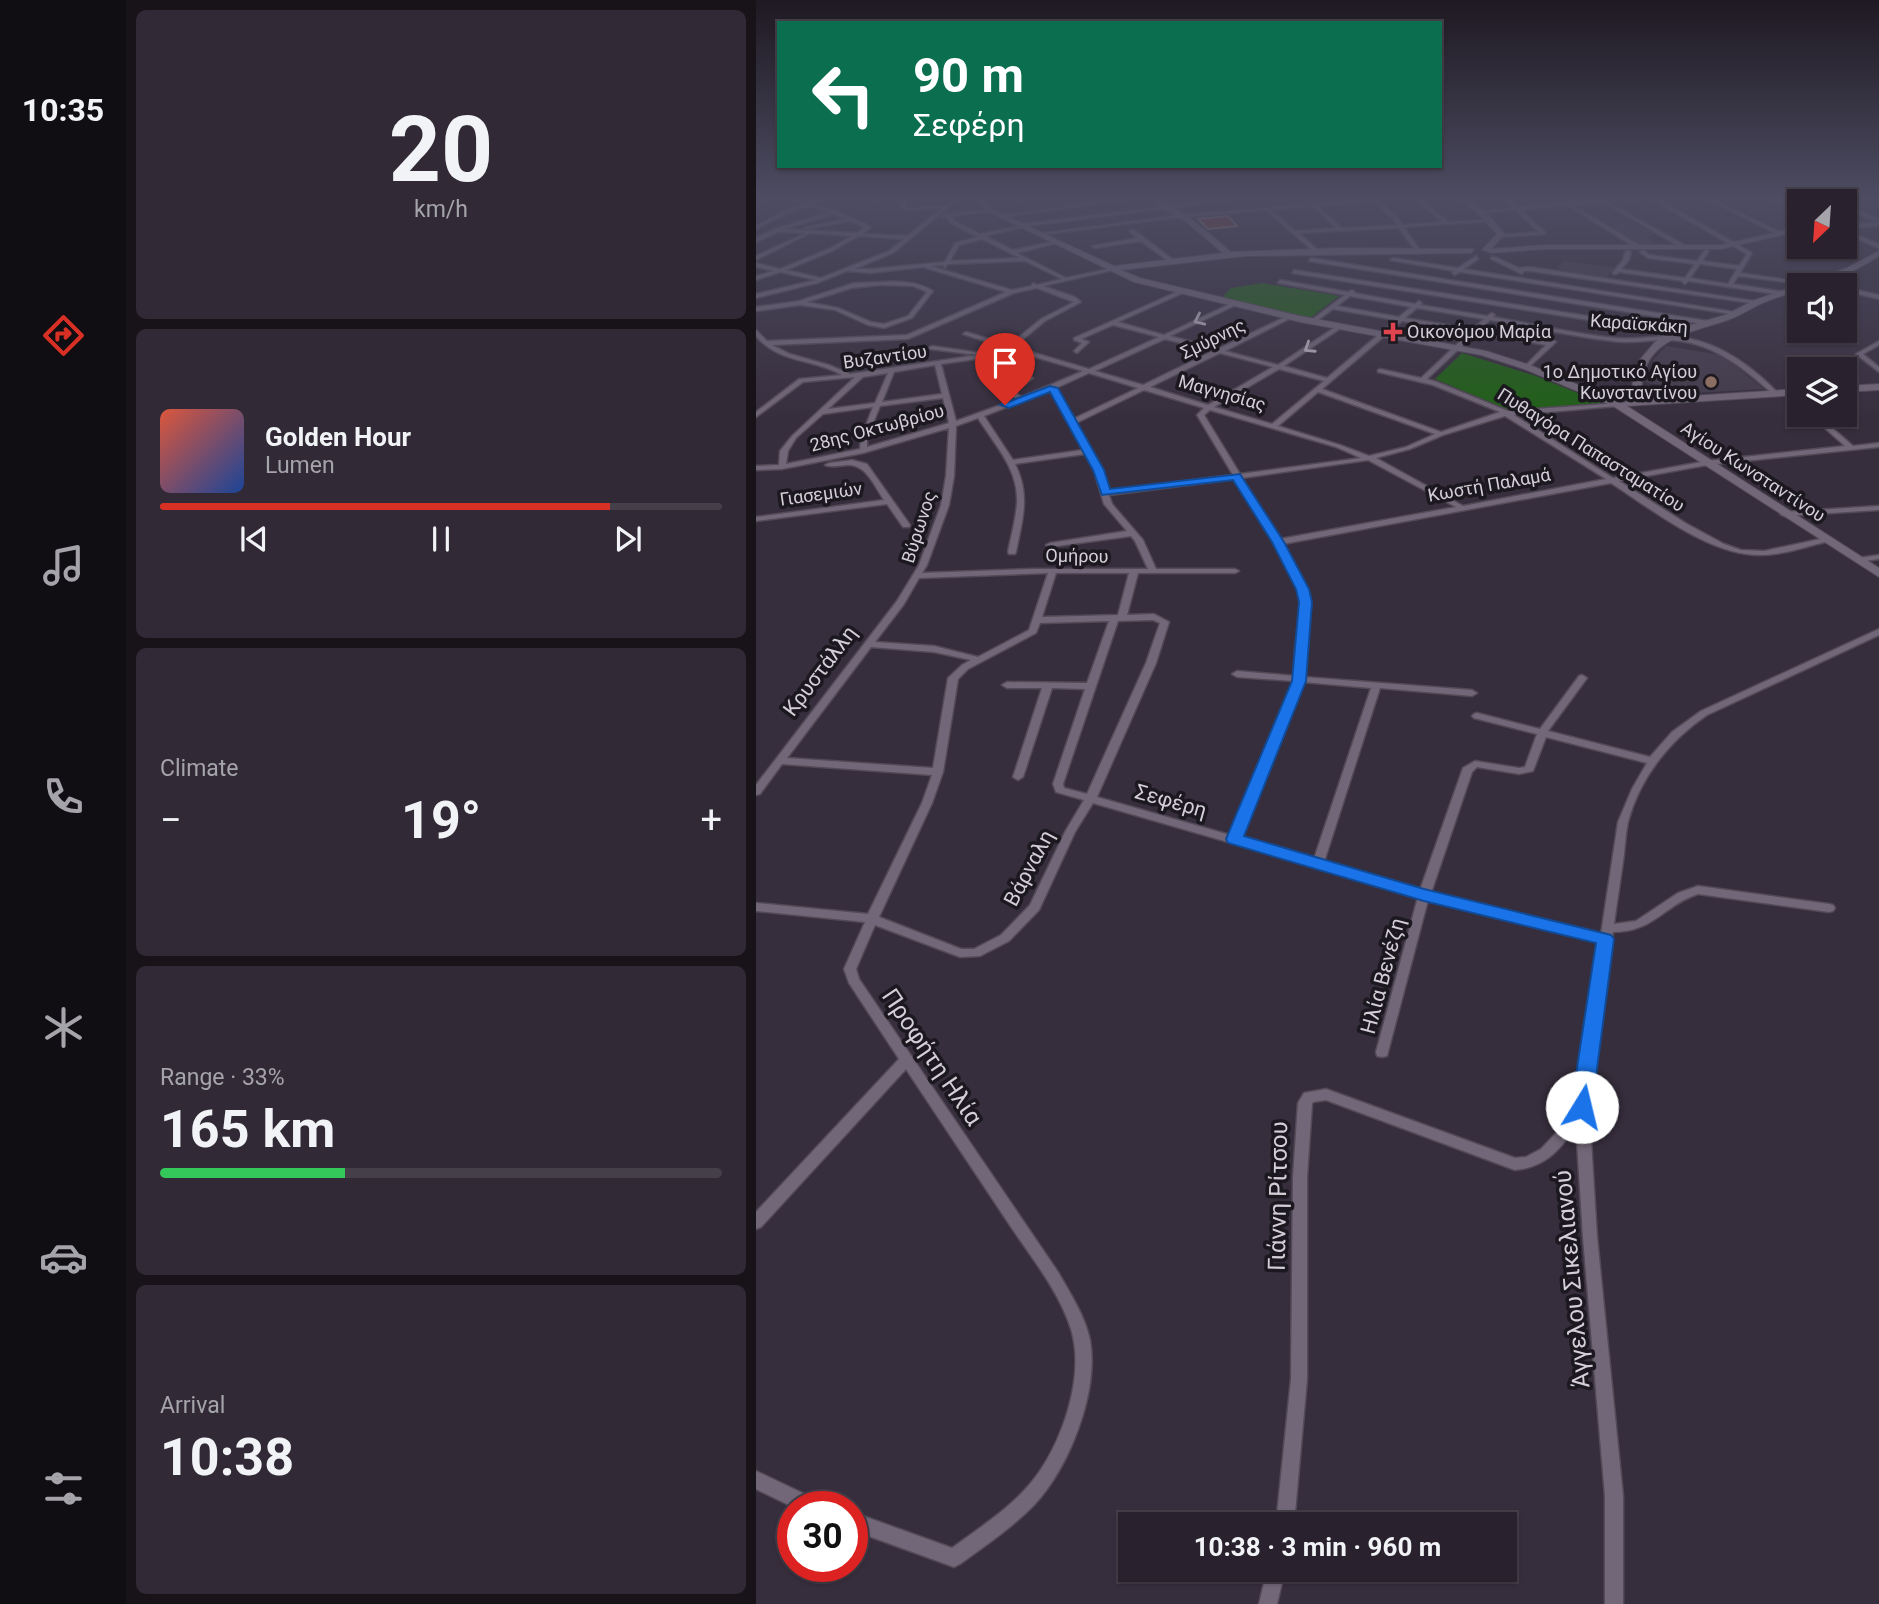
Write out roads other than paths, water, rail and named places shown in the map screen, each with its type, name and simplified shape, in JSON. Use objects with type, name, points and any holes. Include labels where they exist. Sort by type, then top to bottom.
[{"type":"main road","name":"Αγίου Κωνσταντίνου","points":[[1118,271],[1183,291],[1289,317],[1457,348],[1527,367],[1614,403],[1879,573]]},
{"type":"main road","points":[[1636,401],[1637,383],[1645,357],[1651,349],[1677,332],[1738,313],[1787,292]]},
{"type":"main road","points":[[1857,388],[1879,387]]},
{"type":"main road","points":[[1614,403],[1787,392]]},
{"type":"street","points":[[774,271],[822,280]]},
{"type":"street","points":[[756,296],[822,280],[842,271]]},
{"type":"street","points":[[756,309],[800,303],[887,271]]},
{"type":"street","points":[[939,271],[1020,295]]},
{"type":"street","points":[[1050,271],[1064,278]]},
{"type":"street","points":[[766,343],[897,339],[921,334],[1012,292],[1064,278],[1110,271]]},
{"type":"street","points":[[976,307],[1112,271]]},
{"type":"street","points":[[1312,322],[1380,271],[1708,323]]},
{"type":"street","points":[[1275,425],[1457,271]]},
{"type":"street","points":[[1463,271],[1738,313]]},
{"type":"street","points":[[1424,379],[1531,277],[1520,271]]},
{"type":"street","points":[[1543,271],[1758,302]]},
{"type":"street","points":[[1576,317],[1617,271]]},
{"type":"street","points":[[1624,271],[1782,293]]},
{"type":"street","points":[[1648,328],[1693,271]]},
{"type":"street","points":[[1728,286],[1739,271],[1787,280]]},
{"type":"street","points":[[756,278],[778,272]]},
{"type":"street","points":[[1294,272],[1677,332]]},
{"type":"street","name":"Καραϊσκάκη","points":[[1294,272],[1280,282],[1624,340],[1667,338],[1697,342],[1724,351],[1775,393]]},
{"type":"street","points":[[800,303],[836,309],[878,326],[898,323],[912,315],[929,295],[928,289],[902,285],[850,286]]},
{"type":"street","points":[[1033,285],[1042,288]]},
{"type":"street","name":"Βυζαντίου","points":[[756,415],[799,381],[851,377],[991,356],[1008,349],[1043,320],[1078,302],[1042,288]]},
{"type":"street","points":[[1077,351],[1086,342],[1076,339],[1183,291]]},
{"type":"street","points":[[1857,292],[1879,297]]},
{"type":"street","name":"28ης Οκτωβρίου","points":[[756,468],[782,467],[863,451],[953,424],[1091,372],[1234,304]]},
{"type":"street","points":[[1332,307],[1550,344]]},
{"type":"street","points":[[912,315],[936,325]]},
{"type":"street","name":"Σμύρνης","points":[[1073,422],[1289,317]]},
{"type":"street","points":[[1113,323],[1329,380]]},
{"type":"street","points":[[1234,839],[1299,681],[1305,598],[1278,542],[1200,414],[1210,405],[1278,367],[1339,327]]},
{"type":"street","points":[[1527,367],[1563,331]]},
{"type":"street","points":[[756,332],[783,355],[840,370],[851,377]]},
{"type":"street","name":"Μαγνησίας","points":[[966,334],[1008,349],[1275,425],[1369,458],[1460,506]]},
{"type":"street","points":[[1879,343],[1859,354],[1879,370]]},
{"type":"street","points":[[932,348],[968,350],[991,356]]},
{"type":"street","name":"Βύρωνος","points":[[919,576],[945,506],[953,424],[938,363]]},
{"type":"street","points":[[863,451],[864,438],[892,370]]},
{"type":"street","name":"Πυθαγόρα Παπασταματίου","points":[[1380,371],[1424,379],[1507,413],[1700,536],[1732,550],[1768,553],[1825,540]]},
{"type":"street","points":[[782,467],[786,448],[861,375]]},
{"type":"street","points":[[1022,399],[1009,392],[1030,378]]},
{"type":"street","points":[[1053,388],[1089,451],[1108,504],[1149,555],[1154,572]]},
{"type":"street","points":[[1319,390],[1441,434]]},
{"type":"street","points":[[822,412],[946,396]]},
{"type":"street","points":[[1106,493],[1369,458],[1408,448],[1441,434],[1507,413],[1614,403]]},
{"type":"street","points":[[979,414],[1011,463],[1021,495],[1012,552]]},
{"type":"street","points":[[1827,427],[1851,448]]},
{"type":"street","name":"Κωστή Παλαμά","points":[[1278,542],[1460,506],[1707,463],[1879,445]]},
{"type":"street","points":[[1011,463],[1089,451]]},
{"type":"street","points":[[809,462],[820,466],[847,462],[862,465],[906,525]]},
{"type":"street","name":"Γιασεμιών","points":[[756,520],[890,501]]},
{"type":"street","points":[[1784,514],[1879,508]]},
{"type":"street","points":[[1050,545],[1133,533]]},
{"type":"street","points":[[1858,560],[1879,557]]},
{"type":"street","name":"Ομήρου","points":[[919,576],[1054,571],[1235,571]]},
{"type":"street","name":"Προφήτη Ηλία","points":[[868,1527],[954,1558],[1021,1506],[1046,1478],[1075,1408],[1084,1357],[1078,1325],[1053,1277],[905,1061],[851,973],[853,957],[918,827],[938,772],[951,682],[959,670],[977,659],[1027,636],[1037,620],[1054,571]]},
{"type":"street","points":[[1007,685],[1090,686],[1135,572]]},
{"type":"street","name":"Κρυστάλλη","points":[[756,793],[919,576]]},
{"type":"street","name":"Βάρναλη","points":[[756,907],[872,919],[950,951],[968,954],[989,948],[1016,929],[1035,907],[1070,832],[1091,798],[1151,663],[1165,622],[1154,617],[1118,618]]},
{"type":"street","points":[[1037,620],[1118,618]]},
{"type":"street","name":"Άγγελου Σικελιανού","points":[[1614,1604],[1614,1496],[1587,1210],[1582,1107],[1623,822],[1630,803],[1653,761],[1671,737],[1704,713],[1879,632]]},
{"type":"street","points":[[868,644],[934,649],[977,659]]},
{"type":"street","points":[[1237,674],[1472,693]]},
{"type":"street","points":[[1543,732],[1581,678]]},
{"type":"street","points":[[1018,777],[1048,685]]},
{"type":"street","name":"Σεφέρη","points":[[1090,686],[1072,735],[1058,787],[1065,792],[1424,895],[1606,934]]},
{"type":"street","points":[[1318,864],[1376,686]]},
{"type":"street","points":[[1478,716],[1653,761]]},
{"type":"street","name":"Ηλία Βενέζη","points":[[1382,1052],[1424,895],[1467,769],[1475,764],[1519,771],[1529,769],[1543,732]]},
{"type":"street","points":[[781,761],[938,772]]},
{"type":"street","points":[[1606,934],[1641,924],[1680,896],[1698,890],[1829,908]]},
{"type":"street","points":[[756,1222],[905,1061]]},
{"type":"street","name":"Γιάννη Ρίτσου","points":[[1286,1512],[1299,1380],[1300,1177],[1305,1103],[1309,1097],[1326,1094],[1515,1164],[1527,1165],[1548,1153],[1582,1107]]},
{"type":"street","points":[[756,1480],[779,1491]]},
{"type":"street","points":[[1268,1604],[1273,1582]]},
{"type":"place","name":"Οικονόμου Μαρία","points":[[1393,332]]},
{"type":"place","name":"1ο Δημοτικό Αγίου Κωνσταντίνου","points":[[1711,382]]}]
